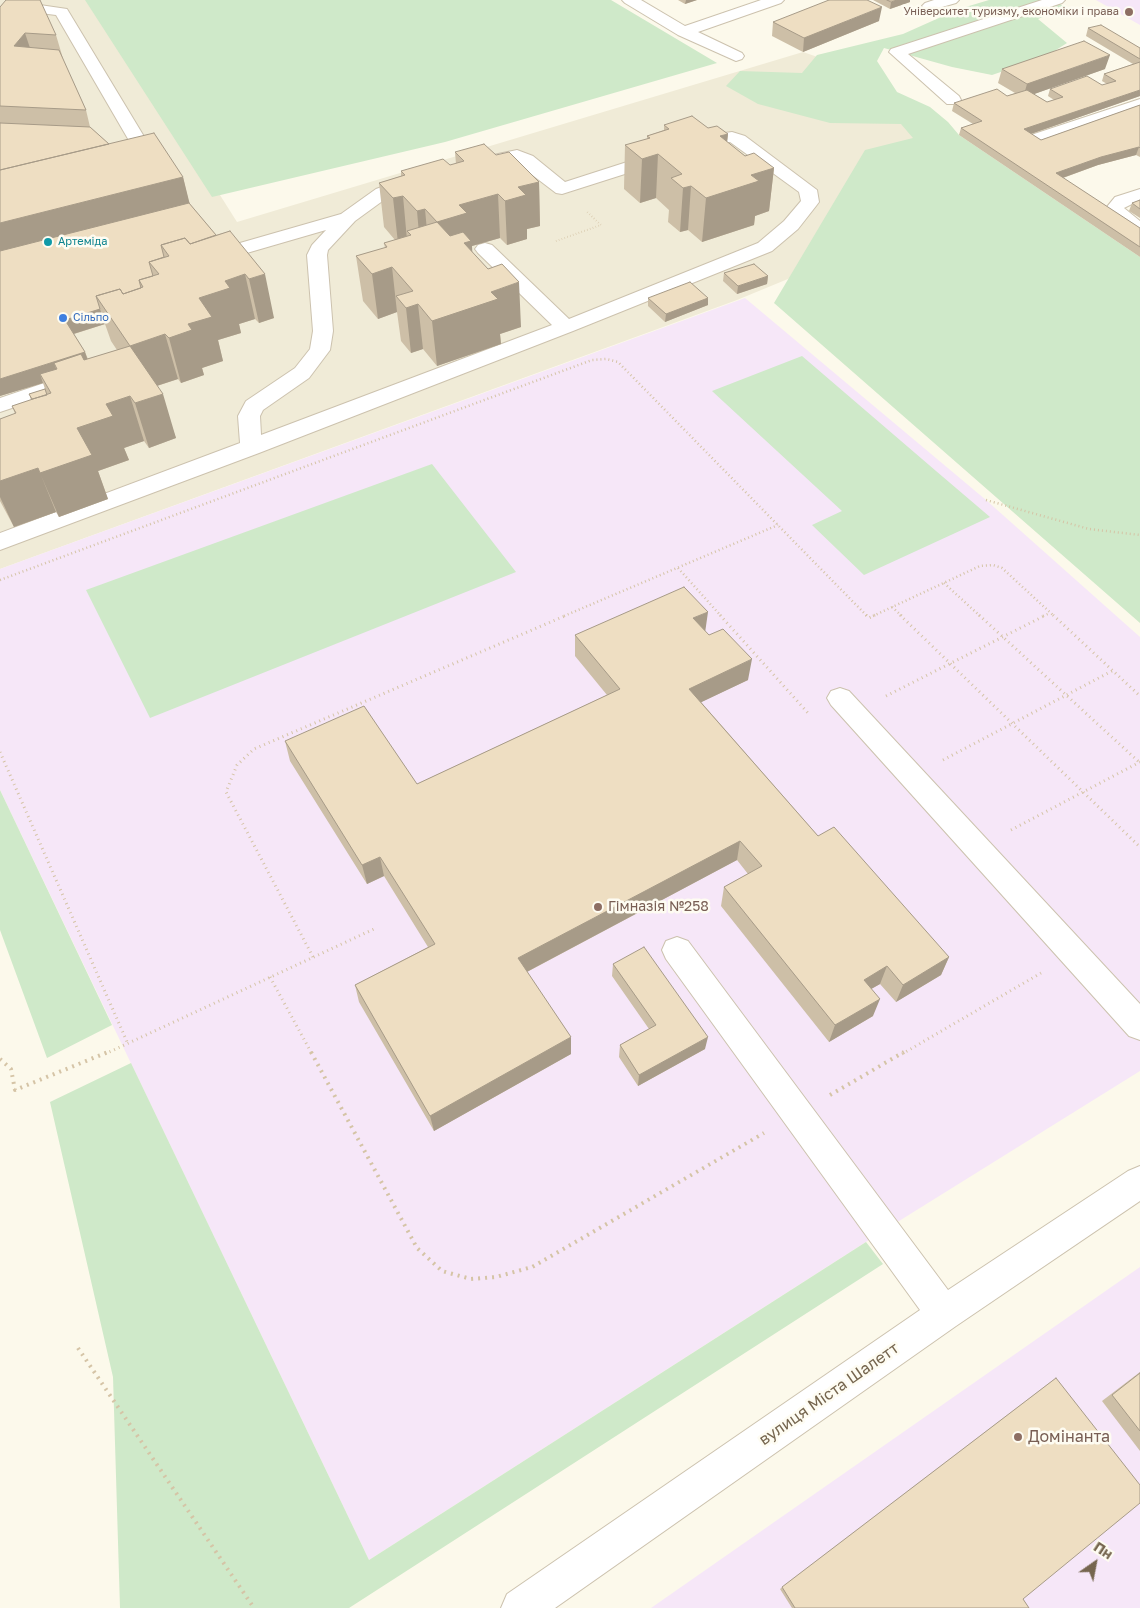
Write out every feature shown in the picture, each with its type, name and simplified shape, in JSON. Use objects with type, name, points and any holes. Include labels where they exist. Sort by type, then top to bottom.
[{"type":"street","points":[[630,0],[684,32],[736,56]]},
{"type":"street","points":[[684,32],[776,0]]},
{"type":"street","points":[[930,6],[951,0]]},
{"type":"street","points":[[952,100],[897,52],[1057,0]]},
{"type":"street","points":[[20,7],[62,12],[151,163]]},
{"type":"street","points":[[1037,139],[1140,104]]},
{"type":"street","points":[[0,541],[251,448],[566,327],[765,247],[791,225],[810,202],[808,190],[739,140],[732,137],[716,139],[562,188],[527,160],[517,155],[506,156],[458,169]]},
{"type":"street","points":[[251,448],[248,416],[254,406],[302,373],[320,350],[322,331],[317,255],[323,242],[348,217],[391,189],[430,177]]},
{"type":"street","points":[[1140,194],[1121,201],[1115,208],[1122,217],[1140,229]]},
{"type":"street","points":[[233,251],[348,217]]},
{"type":"street","points":[[485,249],[566,327]]},
{"type":"street","points":[[0,405],[82,378]]},
{"type":"street","points":[[846,706],[1140,1026]]},
{"type":"street","points":[[676,950],[944,1314]]},
{"type":"street","name":"вулиця Міста Шалетт","points":[[521,1608],[944,1314],[1140,1182]]},
{"type":"path","points":[[556,241],[601,225],[562,188]]},
{"type":"path","points":[[0,580],[592,360],[606,359],[618,362],[869,618],[980,566],[992,565],[1002,568],[1140,696]]},
{"type":"path","points":[[986,500],[1089,529],[1140,535]]},
{"type":"path","points":[[313,957],[226,792],[237,765],[254,749],[778,525]]},
{"type":"path","points":[[678,568],[808,713],[846,706],[950,663],[1050,613]]},
{"type":"path","points":[[944,583],[1140,762],[977,848]]},
{"type":"path","points":[[892,607],[1140,847]]},
{"type":"path","points":[[912,777],[1112,671]]},
{"type":"path","points":[[0,752],[128,1044]]},
{"type":"path","points":[[0,1059],[11,1069],[15,1090],[128,1044],[374,929]]},
{"type":"path","points":[[270,978],[417,1248],[442,1271],[471,1279],[496,1277],[532,1267],[1074,954]]},
{"type":"path","points":[[78,1348],[254,1608]]},
{"type":"shaded area","points":[[0,0],[97,0],[237,222],[803,52],[867,74],[986,168],[892,236],[737,300],[0,569]]},
{"type":"shaded area","name":"Університет туризму, економіки і права","points":[[1096,0],[1140,0],[1140,25]]},
{"type":"shaded area","name":"Гімназія №258","points":[[745,298],[986,500],[1140,637],[1140,1071],[883,1231],[369,1560],[0,790],[0,569]]},
{"type":"shaded area","name":"Домінанта","points":[[1140,1267],[1140,1608],[651,1608]]},
{"type":"green space","points":[[85,0],[611,0],[717,63],[445,142],[212,197]]},
{"type":"green space","points":[[989,0],[1049,0],[1067,7],[1038,19],[1067,43],[1045,57],[992,75],[952,67],[884,48],[877,61],[897,92],[930,107],[948,122],[959,135],[1140,257],[1140,623],[774,303],[865,150],[913,138],[901,124],[830,123],[758,104],[726,86],[740,71],[802,73],[817,55],[903,34],[959,9]]},
{"type":"green space","points":[[802,356],[990,517],[864,575],[812,525],[842,511],[712,391]]},
{"type":"green space","points":[[432,464],[516,572],[150,718],[86,590]]},
{"type":"green space","points":[[0,790],[112,1025],[47,1058],[0,930]]},
{"type":"green space","points":[[131,1063],[369,1560],[866,1242],[883,1264],[349,1608],[120,1608],[113,1377],[50,1102]]},
{"type":"building","points":[[6,0],[40,0],[56,35],[25,33],[14,46],[59,50],[86,110],[0,106],[0,7]]},
{"type":"building","points":[[829,0],[867,0],[882,7],[804,38],[773,22]]},
{"type":"building","points":[[1101,25],[1140,48],[1140,59],[1088,28]]},
{"type":"building","points":[[1084,41],[1110,55],[1027,84],[1002,69]]},
{"type":"building","points":[[1140,62],[1140,90],[1024,129],[1041,140],[1140,105],[1140,148],[1101,157],[1056,173],[1140,228],[1140,247],[961,128],[982,121],[954,103],[997,89],[1007,96],[1027,90],[1047,102],[1063,97],[1050,89],[1087,76],[1102,85],[1116,81],[1104,74]]},
{"type":"building","points":[[692,116],[708,128],[717,126],[728,134],[720,136],[745,156],[754,153],[774,168],[751,175],[759,181],[706,198],[691,186],[683,188],[671,178],[682,174],[658,154],[642,159],[625,145],[650,138],[647,136],[669,129],[664,125]]},
{"type":"building","points":[[0,123],[90,127],[109,144],[0,170]]},
{"type":"building","points":[[154,133],[183,177],[0,223],[0,170]]},
{"type":"building","points":[[484,144],[496,155],[509,152],[539,182],[518,187],[526,195],[505,201],[498,194],[459,205],[467,213],[437,222],[425,209],[417,211],[403,196],[393,198],[379,183],[405,175],[401,171],[443,159],[450,165],[464,161],[455,152]]},
{"type":"building","points":[[1140,200],[1140,209],[1132,203]]},
{"type":"building","name":"Сільпо","points":[[189,203],[216,235],[190,244],[185,238],[161,245],[164,257],[149,262],[153,276],[139,280],[141,288],[123,294],[120,289],[96,296],[100,309],[65,320],[85,352],[0,379],[0,251]]},
{"type":"building","points":[[437,222],[450,236],[463,232],[471,241],[464,243],[488,269],[502,264],[519,282],[491,292],[498,299],[432,321],[418,304],[406,308],[396,296],[413,291],[392,267],[372,274],[356,256],[387,247],[384,243],[411,235],[407,231]]},
{"type":"building","points":[[230,231],[265,274],[249,279],[245,274],[225,281],[230,288],[199,298],[212,317],[188,324],[192,330],[169,338],[165,334],[130,346],[96,296],[120,289],[123,294],[143,287],[139,280],[159,274],[149,262],[169,256],[161,245],[185,238],[190,244]]},
{"type":"building","points":[[754,264],[768,276],[738,286],[724,273]]},
{"type":"building","points":[[690,282],[708,298],[666,314],[648,298]]},
{"type":"building","points":[[130,346],[163,394],[135,403],[130,396],[106,404],[113,416],[77,428],[92,455],[40,473],[38,468],[0,481],[0,419],[16,413],[12,406],[51,393],[40,374],[57,369],[54,363],[81,354],[84,360]]},
{"type":"building","points":[[45,389],[47,395],[32,399],[29,394]]},
{"type":"building","points":[[684,587],[708,612],[693,618],[709,635],[723,629],[752,659],[689,689],[818,836],[834,827],[949,957],[903,985],[887,966],[864,980],[880,999],[835,1025],[724,887],[762,866],[740,841],[518,958],[571,1037],[430,1116],[355,985],[435,944],[380,857],[362,865],[285,741],[364,706],[417,784],[620,689],[575,635]]},
{"type":"building","points":[[644,947],[708,1037],[639,1075],[620,1045],[656,1025],[613,964]]},
{"type":"building","points":[[1140,1373],[1140,1431],[1112,1395]]},
{"type":"building","points":[[1056,1378],[1140,1485],[1140,1503],[1023,1599],[1029,1608],[795,1608],[782,1587]]},
{"type":"place","name":"Університет туризму, економіки і права","points":[[1129,12]]},
{"type":"place","name":"Артеміда","points":[[48,242]]},
{"type":"place","name":"Сільпо","points":[[63,318]]},
{"type":"place","name":"Гімназія №258","points":[[598,907]]},
{"type":"place","name":"Домінанта","points":[[1018,1437]]}]
